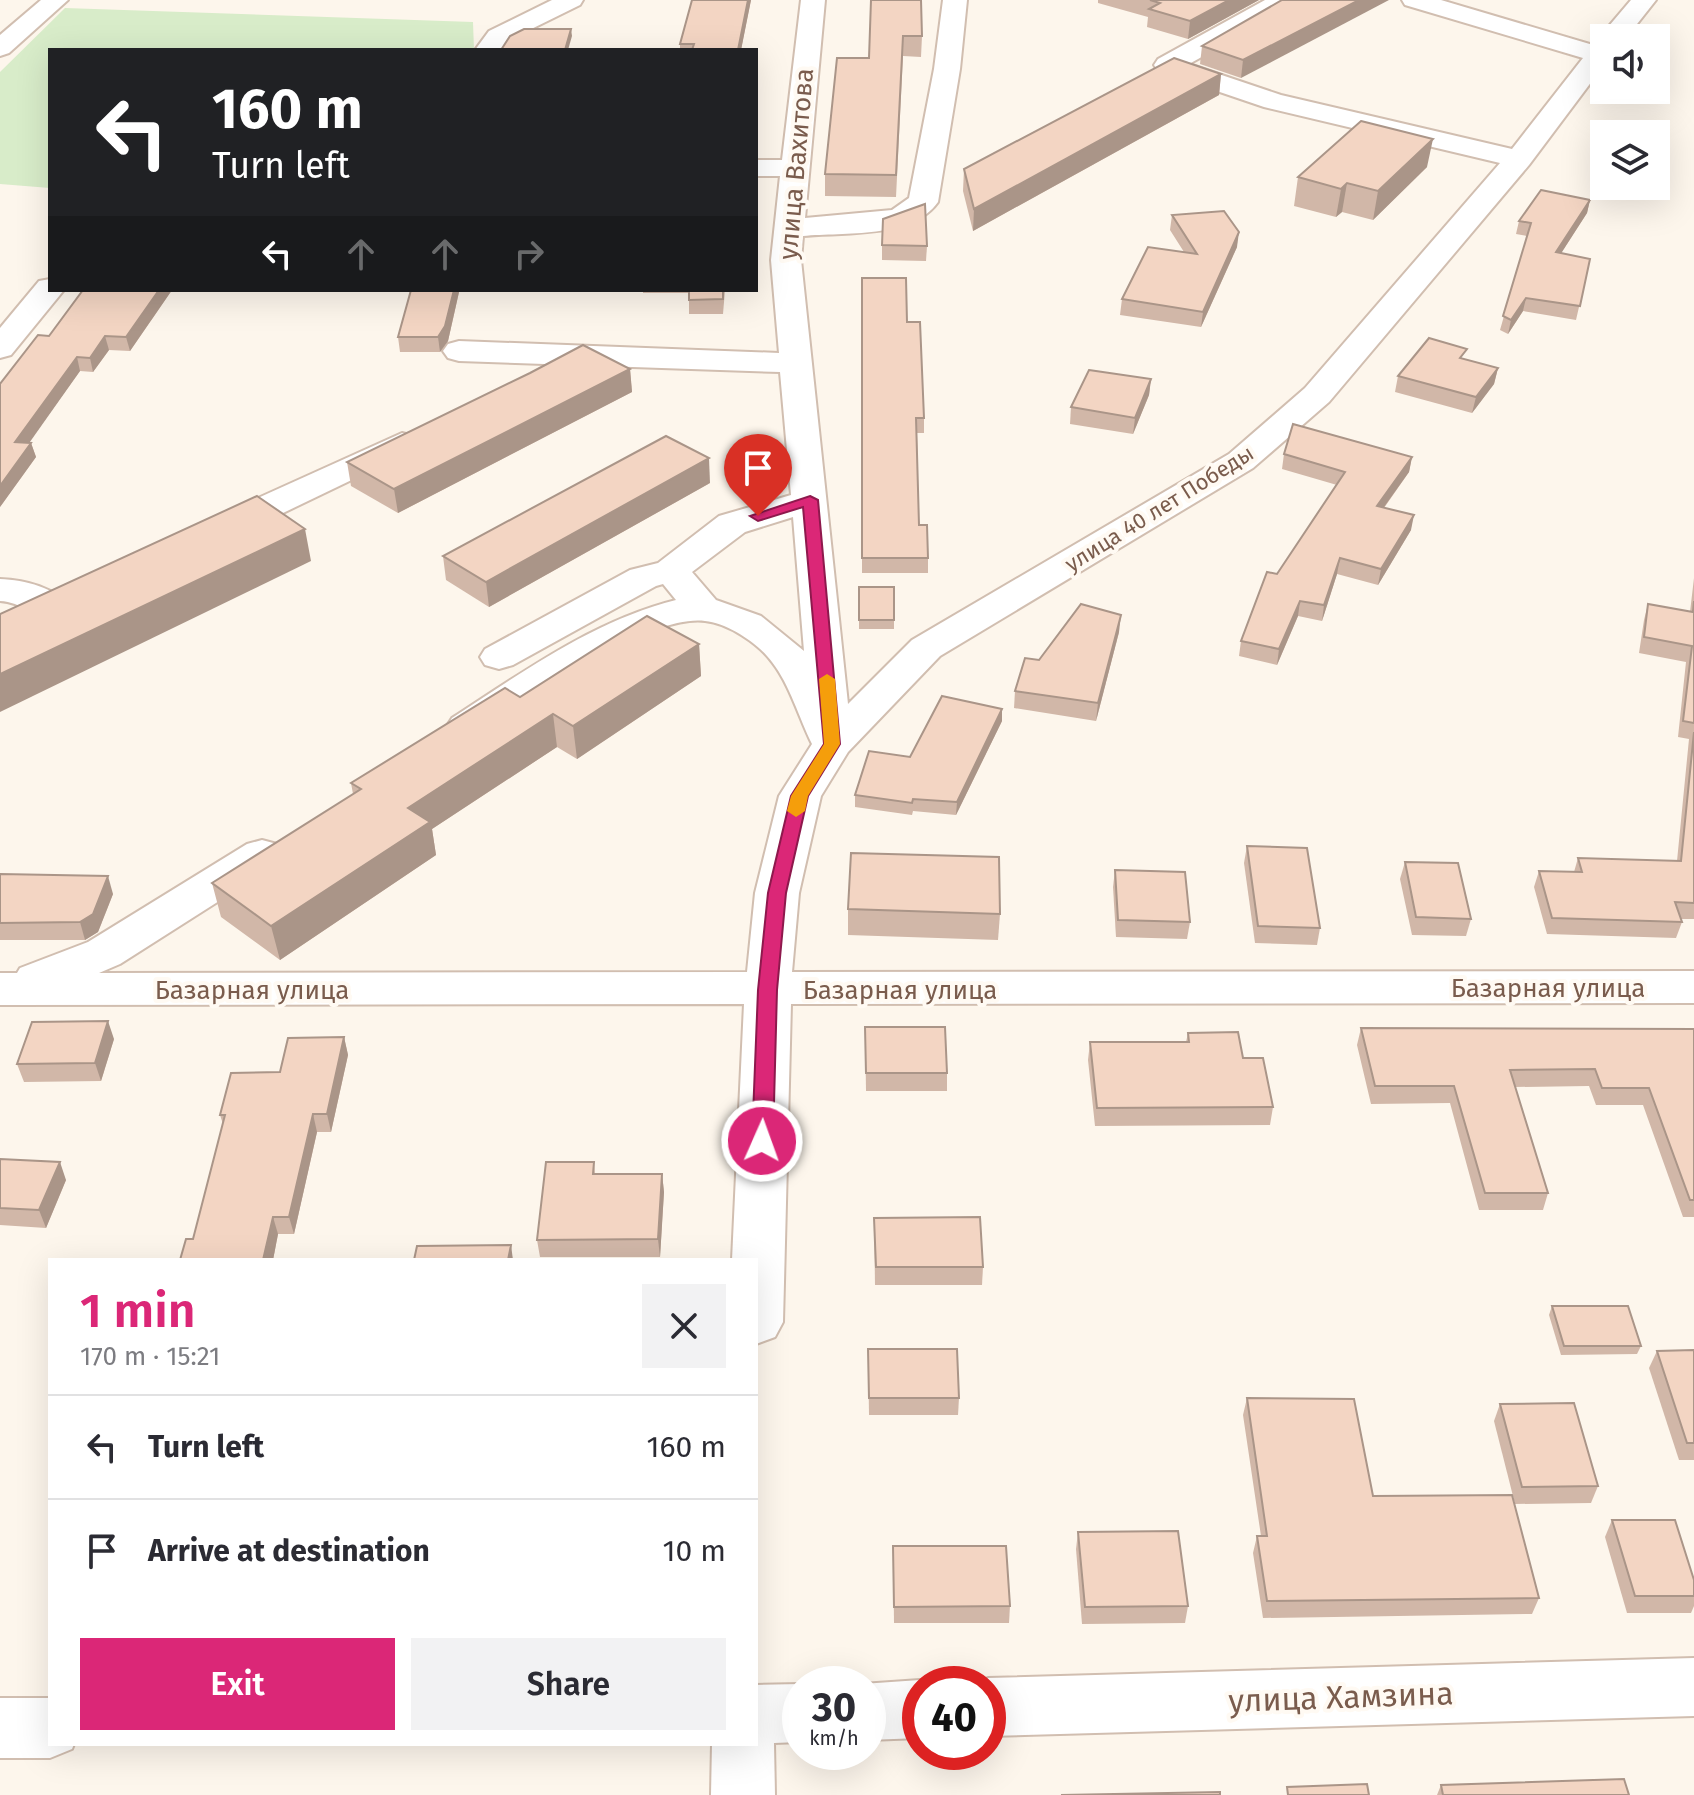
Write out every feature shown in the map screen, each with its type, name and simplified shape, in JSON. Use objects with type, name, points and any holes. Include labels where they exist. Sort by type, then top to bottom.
[{"type":"street","points":[[0,48],[56,0]]},
{"type":"street","points":[[489,48],[498,36],[571,0]]},
{"type":"street","name":"улица Вахитова","points":[[813,0],[786,260],[832,744]]},
{"type":"street","points":[[789,228],[899,218],[923,202],[947,69],[955,0]]},
{"type":"street","points":[[1277,0],[1281,3],[1167,65],[1273,101],[1519,159]]},
{"type":"street","points":[[1414,0],[1590,43]]},
{"type":"street","name":"улица 40 лет Победы","points":[[1624,24],[1644,0]]},
{"type":"street","name":"улица 40 лет Победы","points":[[832,744],[926,648],[1241,461],[1317,395],[1519,159],[1590,67]]},
{"type":"street","points":[[758,168],[795,168]]},
{"type":"street","points":[[0,348],[48,290]]},
{"type":"street","points":[[459,351],[796,363]]},
{"type":"street","points":[[194,542],[434,428]]},
{"type":"street","points":[[499,657],[643,578],[671,571],[732,524],[810,500]]},
{"type":"street","points":[[671,571],[704,609]]},
{"type":"street","points":[[0,590],[20,591],[66,602],[13,628]]},
{"type":"street","points":[[434,746],[566,664],[660,613],[704,609],[742,621],[786,653],[832,744],[800,796],[777,893],[768,990],[758,1267]]},
{"type":"street","points":[[3,997],[104,953],[289,837]]},
{"type":"street","name":"Базарная улица","points":[[3,997],[768,990],[1694,987]]},
{"type":"street","name":"улица Хамзина","points":[[1006,1706],[1694,1687]]},
{"type":"street","points":[[758,1714],[782,1713]]},
{"type":"street","points":[[0,1728],[48,1728]]},
{"type":"street","points":[[743,1746],[743,1795]]},
{"type":"green space","points":[[65,8],[473,22],[474,48],[48,48],[48,188],[0,184],[0,72]]},
{"type":"building","points":[[692,0],[748,0],[738,48],[693,48],[694,44],[680,44]]},
{"type":"building","points":[[871,0],[921,0],[922,36],[903,36],[896,175],[825,174],[837,58],[869,58]]},
{"type":"building","points":[[1150,0],[1229,0],[1190,21],[1149,9],[1160,3]]},
{"type":"building","points":[[1282,0],[1359,0],[1243,60],[1202,46]]},
{"type":"building","points":[[524,29],[571,29],[566,48],[502,48],[510,36]]},
{"type":"building","points":[[1174,58],[1221,74],[974,209],[964,169]]},
{"type":"building","points":[[1361,121],[1433,139],[1378,191],[1347,183],[1341,189],[1298,177]]},
{"type":"building","points":[[1541,190],[1590,200],[1556,252],[1590,259],[1580,306],[1526,298],[1511,320],[1503,316],[1531,223],[1519,221]]},
{"type":"building","points":[[925,204],[927,246],[882,245],[883,219]]},
{"type":"building","points":[[1224,211],[1239,232],[1203,312],[1122,299],[1148,247],[1197,254],[1172,215]]},
{"type":"building","points":[[862,278],[906,278],[907,322],[920,322],[924,418],[916,418],[919,525],[927,525],[928,558],[862,558]]},
{"type":"building","points":[[82,292],[158,292],[126,337],[105,336],[90,358],[77,357],[15,442],[31,443],[0,486],[0,384],[38,335],[49,336]]},
{"type":"building","points":[[410,292],[454,292],[445,326],[438,337],[398,337]]},
{"type":"building","points":[[689,292],[723,292],[723,299],[689,300]]},
{"type":"building","points":[[1429,338],[1467,349],[1460,358],[1498,368],[1476,397],[1398,376]]},
{"type":"building","points":[[583,345],[630,369],[394,489],[347,462],[530,373]]},
{"type":"building","points":[[1089,370],[1151,379],[1135,418],[1071,407]]},
{"type":"building","points":[[1293,424],[1412,457],[1377,506],[1414,515],[1381,569],[1340,558],[1324,605],[1300,601],[1279,649],[1241,641],[1267,572],[1277,574],[1345,472],[1284,454]]},
{"type":"building","points":[[666,436],[709,458],[486,582],[443,556]]},
{"type":"building","points":[[257,496],[305,529],[0,674],[0,614]]},
{"type":"building","points":[[859,587],[894,587],[894,620],[859,620]]},
{"type":"building","points":[[1694,601],[1694,723],[1683,721],[1692,646],[1644,637],[1648,604],[1693,612]]},
{"type":"building","points":[[1081,604],[1121,615],[1098,703],[1015,691],[1025,658],[1039,660]]},
{"type":"building","points":[[647,616],[699,644],[573,726],[553,714],[408,808],[430,822],[271,926],[212,883],[361,789],[351,783],[505,688],[520,697]]},
{"type":"building","points":[[942,696],[1002,709],[957,802],[913,799],[912,803],[855,795],[869,751],[910,757]]},
{"type":"building","points":[[1694,732],[1694,903],[1675,902],[1682,922],[1552,918],[1539,871],[1582,872],[1578,858],[1681,861]]},
{"type":"building","points":[[1247,846],[1307,848],[1320,928],[1258,926]]},
{"type":"building","points":[[851,853],[999,857],[1000,914],[848,909]]},
{"type":"building","points":[[1405,862],[1458,863],[1471,919],[1416,917]]},
{"type":"building","points":[[1115,870],[1185,872],[1190,922],[1118,920]]},
{"type":"building","points":[[0,874],[108,876],[93,914],[80,922],[0,923]]},
{"type":"building","points":[[108,1021],[95,1063],[17,1064],[32,1022]]},
{"type":"building","points":[[865,1027],[945,1027],[947,1073],[866,1073]]},
{"type":"building","points":[[1361,1028],[1694,1029],[1694,1200],[1690,1200],[1649,1088],[1602,1088],[1595,1069],[1510,1070],[1548,1193],[1485,1193],[1454,1086],[1375,1086]]},
{"type":"building","points":[[1238,1032],[1243,1058],[1263,1058],[1273,1107],[1097,1108],[1090,1042],[1189,1042],[1188,1033]]},
{"type":"building","points":[[344,1037],[327,1114],[313,1114],[289,1217],[273,1217],[263,1258],[181,1258],[186,1239],[193,1239],[225,1115],[220,1115],[231,1073],[280,1072],[288,1038]]},
{"type":"building","points":[[0,1159],[60,1162],[39,1210],[0,1208]]},
{"type":"building","points":[[546,1162],[594,1162],[593,1174],[662,1174],[658,1239],[537,1240]]},
{"type":"building","points":[[980,1217],[983,1267],[876,1267],[874,1218]]},
{"type":"building","points":[[511,1245],[508,1258],[414,1258],[417,1246]]},
{"type":"building","points":[[1552,1306],[1628,1306],[1641,1346],[1564,1346]]},
{"type":"building","points":[[868,1349],[957,1349],[959,1398],[869,1398]]},
{"type":"building","points":[[1694,1350],[1694,1443],[1687,1443],[1657,1351]]},
{"type":"building","points":[[1247,1398],[1354,1399],[1373,1496],[1512,1495],[1539,1598],[1267,1601],[1257,1536],[1267,1536]]},
{"type":"building","points":[[1574,1403],[1598,1486],[1522,1487],[1500,1404]]},
{"type":"building","points":[[1612,1520],[1675,1520],[1694,1580],[1694,1596],[1635,1596]]},
{"type":"building","points":[[1178,1531],[1188,1606],[1085,1607],[1078,1532]]},
{"type":"building","points":[[893,1546],[1006,1546],[1010,1606],[894,1607]]},
{"type":"building","points":[[1624,1779],[1629,1795],[1443,1795],[1441,1785]]},
{"type":"building","points":[[1367,1784],[1369,1795],[1288,1795],[1287,1787]]},
{"type":"building","points":[[1220,1792],[1220,1795],[1061,1795]]},
{"type":"slow traffic","points":[[796,811],[800,796],[832,744],[827,679]]},
{"type":"route","points":[[758,516],[810,500],[832,744],[800,796],[777,893],[768,990],[762,1141]]}]
